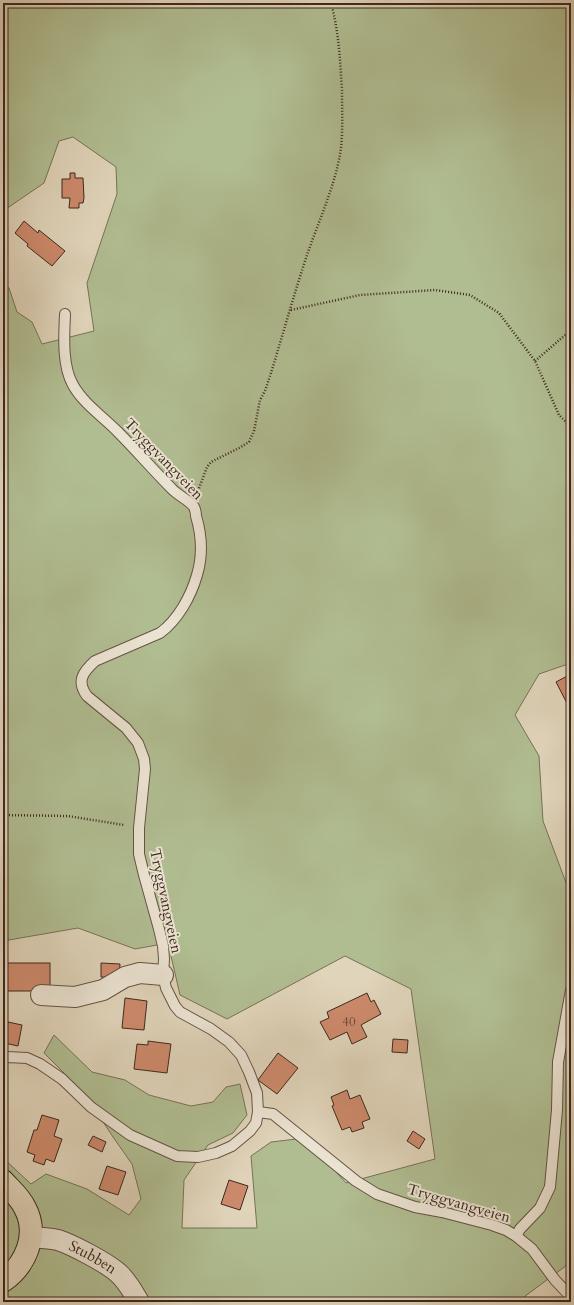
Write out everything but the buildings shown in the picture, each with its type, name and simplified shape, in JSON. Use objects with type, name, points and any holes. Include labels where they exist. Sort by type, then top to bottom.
[{"type":"main road","points":[[3,1182],[17,1196],[25,1208],[30,1220],[30,1237],[26,1252],[20,1265],[3,1281]]},
{"type":"street","points":[[40,995],[75,997],[103,990],[125,977],[140,973],[164,975]]},
{"type":"street","name":"Stubben","points":[[30,1237],[58,1240],[107,1265],[118,1273],[131,1288],[139,1302]]},
{"type":"lane","name":"Tryggvangveien","points":[[3,1059],[7,1057],[27,1058],[40,1064],[62,1079],[91,1108],[130,1135],[177,1156],[198,1157],[216,1153],[232,1146],[250,1131],[256,1123],[258,1112],[257,1093],[241,1056],[229,1042],[211,1029],[180,1012],[174,1006],[166,988],[163,946],[139,854],[139,828],[145,769],[142,752],[126,728],[87,696],[82,689],[81,684],[83,675],[89,666],[95,661],[160,633],[176,618],[195,584],[200,566],[202,548],[200,530],[194,507],[175,492],[78,393],[72,384],[67,372],[64,346],[65,314]]},
{"type":"lane","name":"Tryggvangveien","points":[[258,1112],[273,1114],[356,1181],[377,1194],[415,1207],[442,1212],[492,1225],[506,1230],[516,1236],[520,1229],[540,1208],[550,1187],[557,1110],[558,1062],[571,990]]},
{"type":"lane","points":[[516,1236],[532,1248],[555,1280],[571,1296]]},
{"type":"path","points":[[194,507],[202,478],[207,467],[211,462],[249,442],[254,431],[258,406],[269,379],[307,255],[332,185],[341,148],[342,107],[339,38],[331,3]]},
{"type":"path","points":[[290,310],[360,295],[435,290],[470,295],[499,313],[535,361],[559,415],[571,427]]},
{"type":"path","points":[[535,361],[571,330]]},
{"type":"path","points":[[3,814],[68,816],[139,828]]},
{"type":"green space","points":[[3,3],[571,3],[571,663],[539,674],[515,715],[539,756],[543,821],[571,896],[571,1270],[567,1265],[524,1297],[524,1302],[19,1302],[16,1300],[12,1302],[3,1302],[3,1158],[31,1184],[46,1174],[87,1189],[129,1215],[141,1199],[132,1164],[84,1093],[44,1053],[54,1035],[92,1072],[125,1080],[149,1095],[191,1106],[213,1102],[226,1087],[240,1084],[247,1115],[233,1133],[208,1145],[184,1180],[182,1228],[257,1228],[251,1156],[271,1142],[305,1138],[346,1183],[435,1159],[411,989],[345,956],[227,1019],[180,995],[168,943],[135,949],[78,928],[3,941],[3,285],[9,288],[17,312],[32,322],[42,344],[94,331],[87,283],[117,194],[116,167],[73,137],[59,141],[44,183],[3,211]]}]
